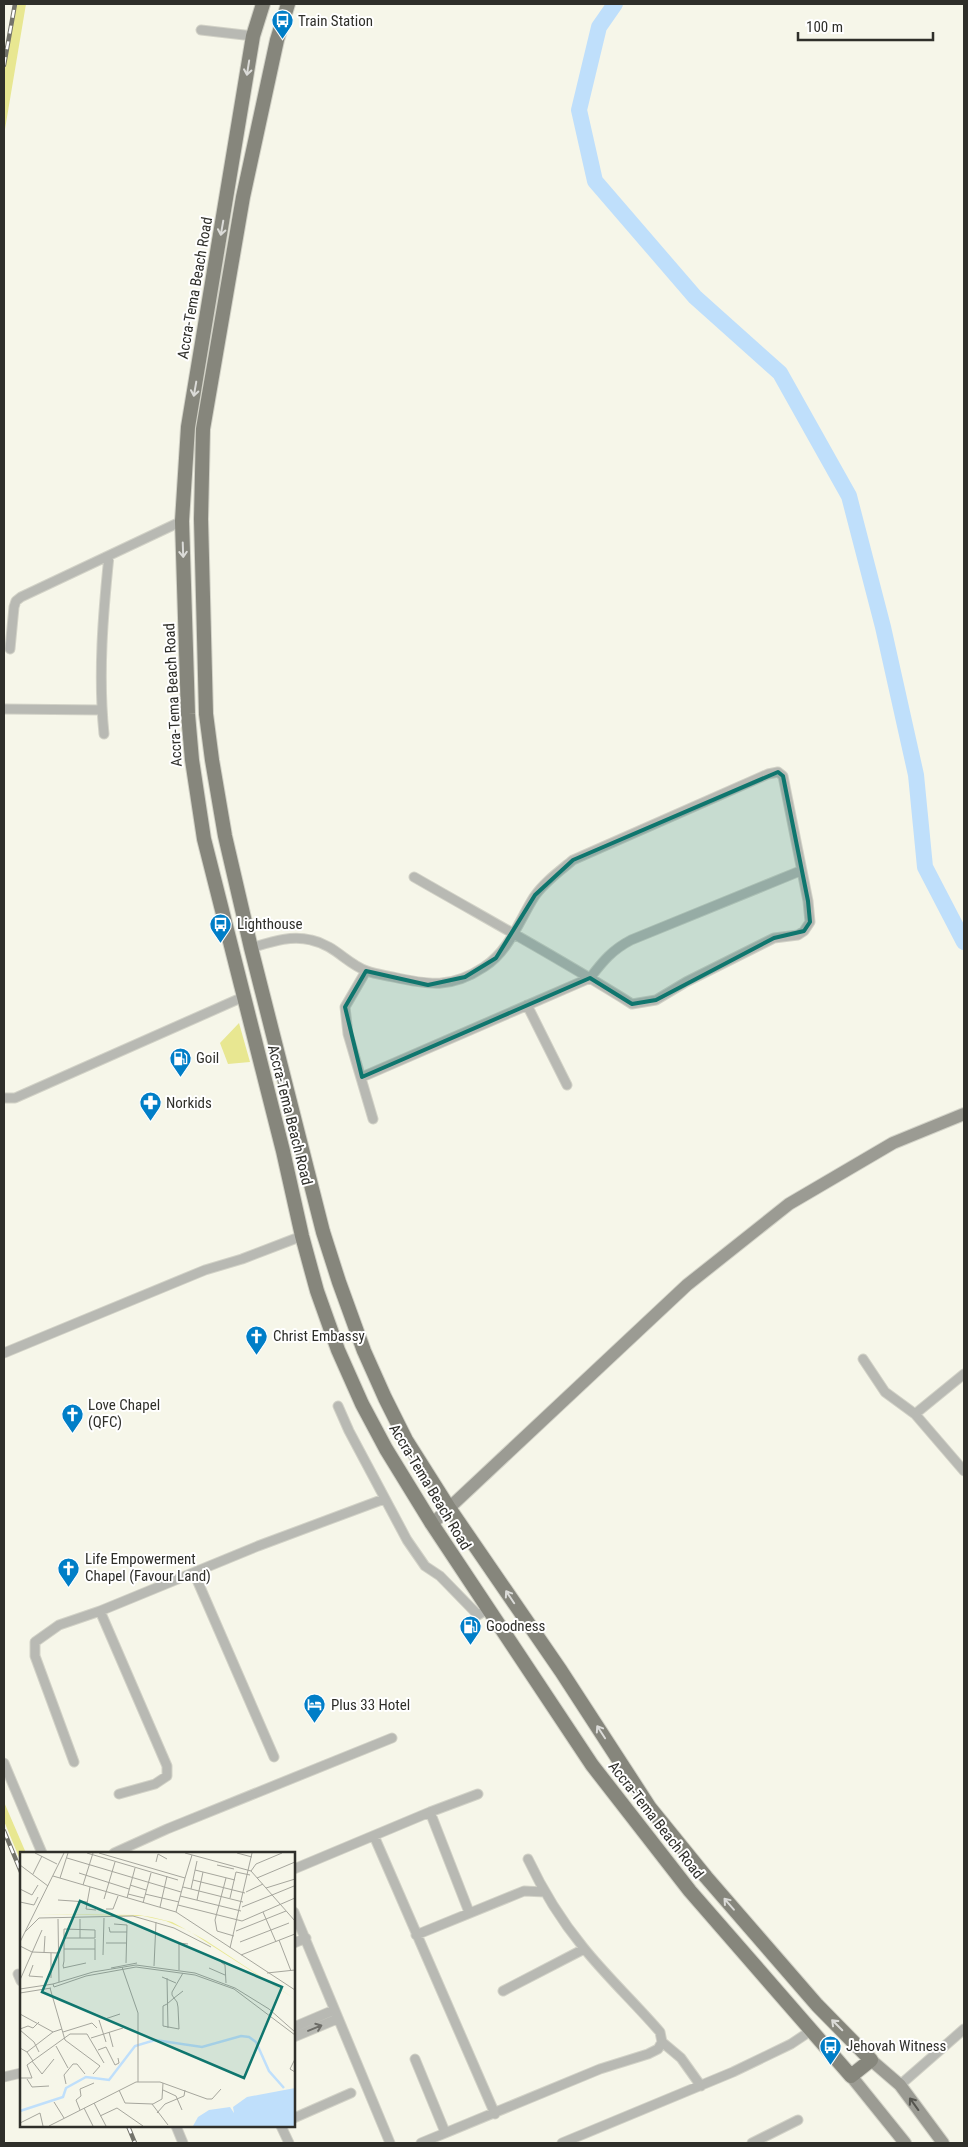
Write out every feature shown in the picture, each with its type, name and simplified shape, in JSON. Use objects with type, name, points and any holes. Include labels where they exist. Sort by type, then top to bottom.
[{"type":"main road","name":"Accra-Tema Beach Road","points":[[263,4],[253,36],[188,427],[182,521],[188,714],[192,760],[204,839],[317,1291],[338,1350],[362,1404],[432,1524],[592,1765],[690,1891],[851,2076]]},
{"type":"main road","name":"Accra-Tema Beach Road","points":[[288,4],[277,40],[243,197],[203,429],[201,519],[206,714],[225,836],[251,948],[323,1232],[358,1334],[385,1398],[406,1440],[450,1508],[561,1670],[650,1808],[706,1877],[817,2005],[871,2060]]},
{"type":"main road","points":[[253,36],[277,40]]},
{"type":"main road","points":[[302,1236],[323,1232]]},
{"type":"main road","points":[[851,2076],[871,2060]]},
{"type":"street","points":[[201,30],[253,36]]},
{"type":"street","points":[[10,650],[16,601],[21,597],[182,521]]},
{"type":"street","points":[[104,734],[102,710],[103,609],[109,556]]},
{"type":"street","points":[[4,709],[102,710]]},
{"type":"street","points":[[251,948],[293,937],[312,940],[331,947],[366,971],[428,985],[465,977],[483,968],[496,958],[514,935],[535,895],[551,877],[573,860],[774,772],[781,773],[783,776],[800,871],[808,902],[810,922],[804,932],[798,935],[774,938],[686,982],[656,1000],[632,1004],[590,978],[514,935],[414,877]]},
{"type":"street","points":[[362,1077],[590,978],[606,956],[616,948],[800,871]]},
{"type":"street","points":[[366,971],[345,1007],[348,1034],[373,1119]]},
{"type":"street","points":[[4,1098],[15,1098],[243,997]]},
{"type":"street","points":[[527,1005],[567,1085]]},
{"type":"street","points":[[432,1524],[687,1285],[789,1204],[893,1143],[964,1114]]},
{"type":"street","points":[[4,1353],[205,1270],[249,1257],[302,1236]]},
{"type":"street","points":[[863,1359],[885,1392],[914,1414],[964,1471]]},
{"type":"street","points":[[914,1414],[964,1374]]},
{"type":"street","points":[[338,1406],[384,1499],[407,1540],[425,1566],[440,1576],[478,1615],[488,1609]]},
{"type":"street","points":[[74,1762],[35,1656],[35,1642],[59,1625],[100,1612],[258,1546],[384,1499]]},
{"type":"street","points":[[194,1573],[274,1757]]},
{"type":"street","points":[[100,1612],[167,1766],[167,1776],[161,1781],[119,1794]]},
{"type":"street","points":[[116,1852],[176,1825],[392,1738]]},
{"type":"street","points":[[4,1763],[42,1852]]},
{"type":"street","points":[[295,1869],[478,1794]]},
{"type":"street","points":[[430,1812],[469,1912]]},
{"type":"street","points":[[374,1836],[495,2114]]},
{"type":"street","points":[[528,1859],[558,1914],[584,1949],[660,2032],[662,2042],[681,2058],[701,2086]]},
{"type":"street","points":[[416,1935],[524,1891],[545,1892]]},
{"type":"street","points":[[295,1914],[390,2143]]},
{"type":"street","points":[[295,1943],[306,1938]]},
{"type":"street","points":[[503,1991],[584,1949]]},
{"type":"street","points":[[295,2027],[336,2015]]},
{"type":"street","points":[[295,2037],[336,2015]]},
{"type":"street","points":[[900,2085],[964,2029]]},
{"type":"street","points":[[562,2143],[701,2086],[791,2044],[812,2030]]},
{"type":"street","points":[[420,2143],[495,2114],[600,2069],[648,2054],[658,2049],[662,2042]]},
{"type":"street","points":[[415,2059],[445,2132]]},
{"type":"street","points":[[871,2060],[900,2085],[943,2143]]},
{"type":"street","points":[[4,2077],[20,2073]]},
{"type":"street","points":[[851,2076],[905,2143]]},
{"type":"street","points":[[295,2118],[351,2093]]},
{"type":"street","points":[[752,2143],[798,2120]]},
{"type":"street","points":[[176,2127],[183,2143]]},
{"type":"street","points":[[282,2127],[288,2143]]},
{"type":"highlighted area","points":[[778,772],[783,776],[808,901],[810,922],[804,931],[774,938],[656,1000],[632,1004],[590,978],[362,1077],[345,1007],[366,971],[428,985],[465,977],[496,958],[535,895],[573,860]]},
{"type":"shaded area","points":[[14,4],[26,4],[4,135],[4,63]]},
{"type":"shaded area","points":[[239,1023],[250,1062],[228,1064],[220,1043]]},
{"type":"shaded area","points":[[4,1802],[26,1852],[20,1852],[20,1860],[4,1821]]},
{"type":"waterway","points":[[615,4],[599,27],[579,110],[595,181],[695,297],[780,373],[849,496],[883,627],[916,775],[925,867],[964,942]]},
{"type":"railway","points":[[4,65],[15,4]]},
{"type":"railway","points":[[4,1831],[20,1870]]},
{"type":"railway","points":[[128,2127],[135,2143]]},
{"type":"place","name":"Train Station","points":[[282,40]]},
{"type":"place","name":"Lighthouse","points":[[221,943]]},
{"type":"place","name":"Goil","points":[[180,1077]]},
{"type":"place","name":"Norkids","points":[[150,1122]]},
{"type":"place","name":"Christ Embassy","points":[[257,1355]]},
{"type":"place","name":"Love Chapel (QFC)","points":[[72,1433]]},
{"type":"place","name":"Life Empowerment Chapel (Favour Land)","points":[[69,1587]]},
{"type":"place","name":"Goodness","points":[[470,1645]]},
{"type":"place","name":"Plus 33 Hotel","points":[[315,1724]]},
{"type":"place","name":"Jehovah Witness","points":[[830,2065]]}]
